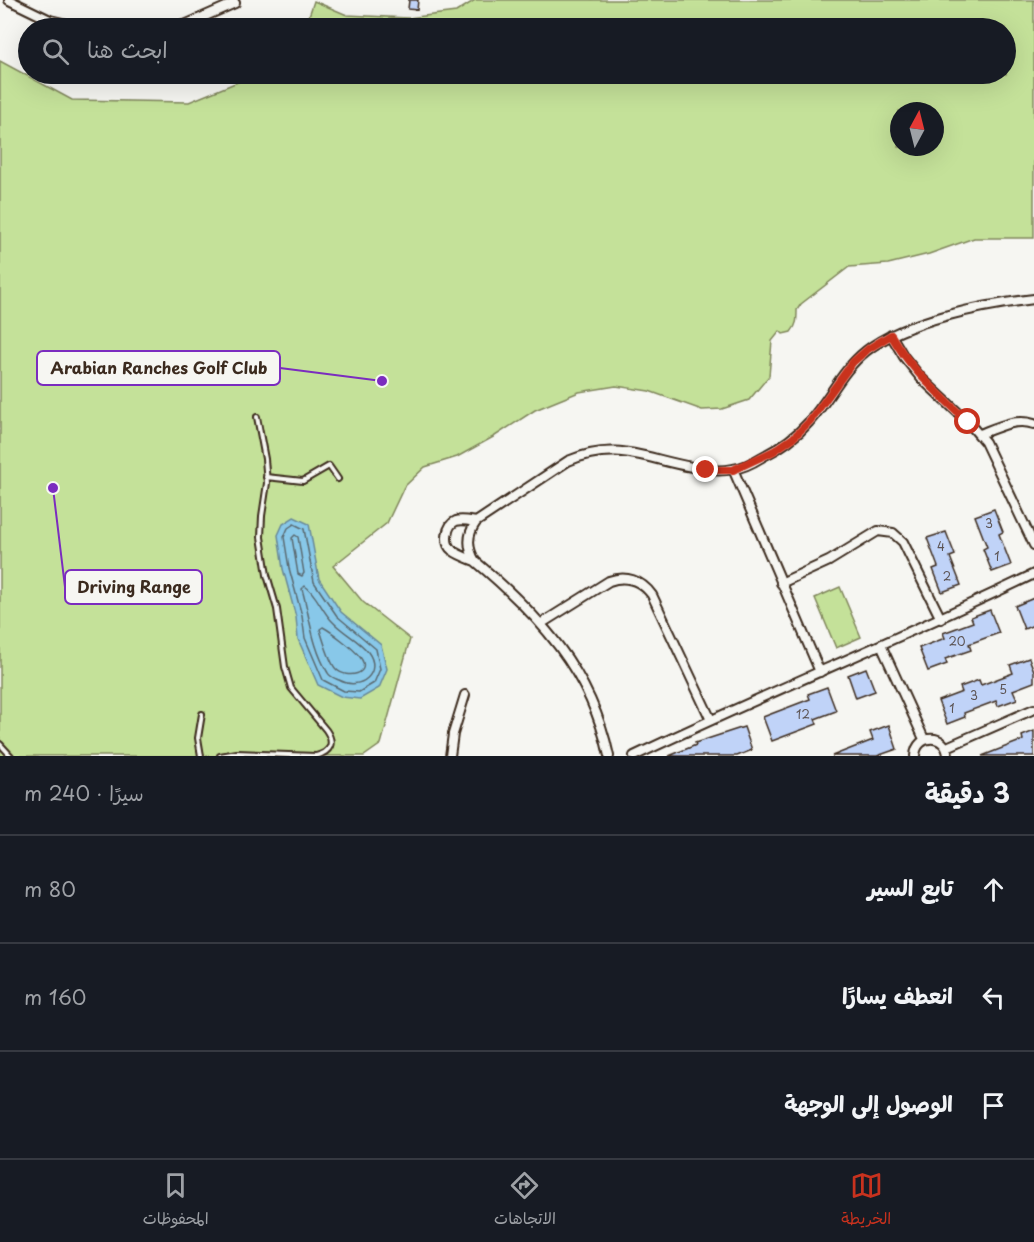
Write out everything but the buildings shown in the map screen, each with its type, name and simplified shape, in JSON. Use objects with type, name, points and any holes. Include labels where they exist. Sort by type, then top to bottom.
[{"type":"street","points":[[9,0],[46,18]]},
{"type":"street","points":[[201,18],[235,3]]},
{"type":"street","points":[[609,756],[593,707],[565,654],[542,623],[470,554],[469,537],[476,522],[568,461],[592,453],[614,450],[706,470],[733,470],[774,451],[793,438],[810,421],[853,362],[868,349],[891,335],[968,310],[1034,299]]},
{"type":"street","points":[[891,335],[904,357],[921,378],[980,434],[990,450],[1034,545]]},
{"type":"street","points":[[980,434],[1004,424],[1016,422],[1034,424]]},
{"type":"street","points":[[733,470],[820,672]]},
{"type":"street","points":[[475,561],[453,551],[447,541],[449,529],[454,522],[462,520],[476,522]]},
{"type":"street","points":[[781,583],[829,561],[871,534],[886,531],[893,533],[903,542],[941,619]]},
{"type":"street","points":[[634,756],[941,619],[1034,574]]},
{"type":"street","points":[[542,623],[609,581],[623,578],[636,580],[643,584],[652,595],[711,720]]},
{"type":"street","points":[[881,645],[924,740]]},
{"type":"street","points":[[450,756],[453,734],[465,695]]},
{"type":"street","points":[[915,756],[918,745],[924,740],[937,739],[947,752],[1034,709]]},
{"type":"lane","points":[[220,756],[237,753],[316,756],[325,753],[331,747],[331,738],[326,730],[291,688],[285,667],[277,609],[267,575],[261,537],[266,477],[257,417]]},
{"type":"lane","points":[[266,477],[303,481],[329,466],[338,479]]},
{"type":"lane","points":[[201,756],[198,738],[202,714]]},
{"type":"lane","points":[[0,744],[11,756]]},
{"type":"green space","points":[[475,0],[1034,0],[1034,238],[974,238],[929,254],[888,264],[849,267],[801,304],[797,310],[796,325],[791,332],[783,334],[780,331],[772,341],[769,376],[749,400],[722,409],[702,410],[649,391],[616,386],[579,392],[535,410],[457,457],[425,467],[404,487],[387,523],[333,566],[363,602],[410,639],[381,744],[364,756],[0,756],[0,61],[18,71],[18,84],[42,84],[72,100],[189,102],[233,84],[1016,84],[1016,18],[408,18],[456,12]]},
{"type":"green space","points":[[314,1],[347,15],[408,18],[308,18]]},
{"type":"green space","points":[[840,587],[861,637],[836,648],[815,598]]},
{"type":"water","points":[[294,517],[309,524],[319,579],[341,612],[381,645],[387,669],[379,688],[360,699],[342,697],[318,685],[298,639],[296,617],[283,569],[278,535],[283,524]]},
{"type":"place","name":"Arabian Ranches Golf Club","points":[[382,381]]},
{"type":"place","name":"Driving Range","points":[[53,488]]},
{"type":"route","points":[[706,470],[733,470],[774,451],[793,438],[810,421],[853,362],[868,349],[891,335],[912,368],[968,422]]}]
